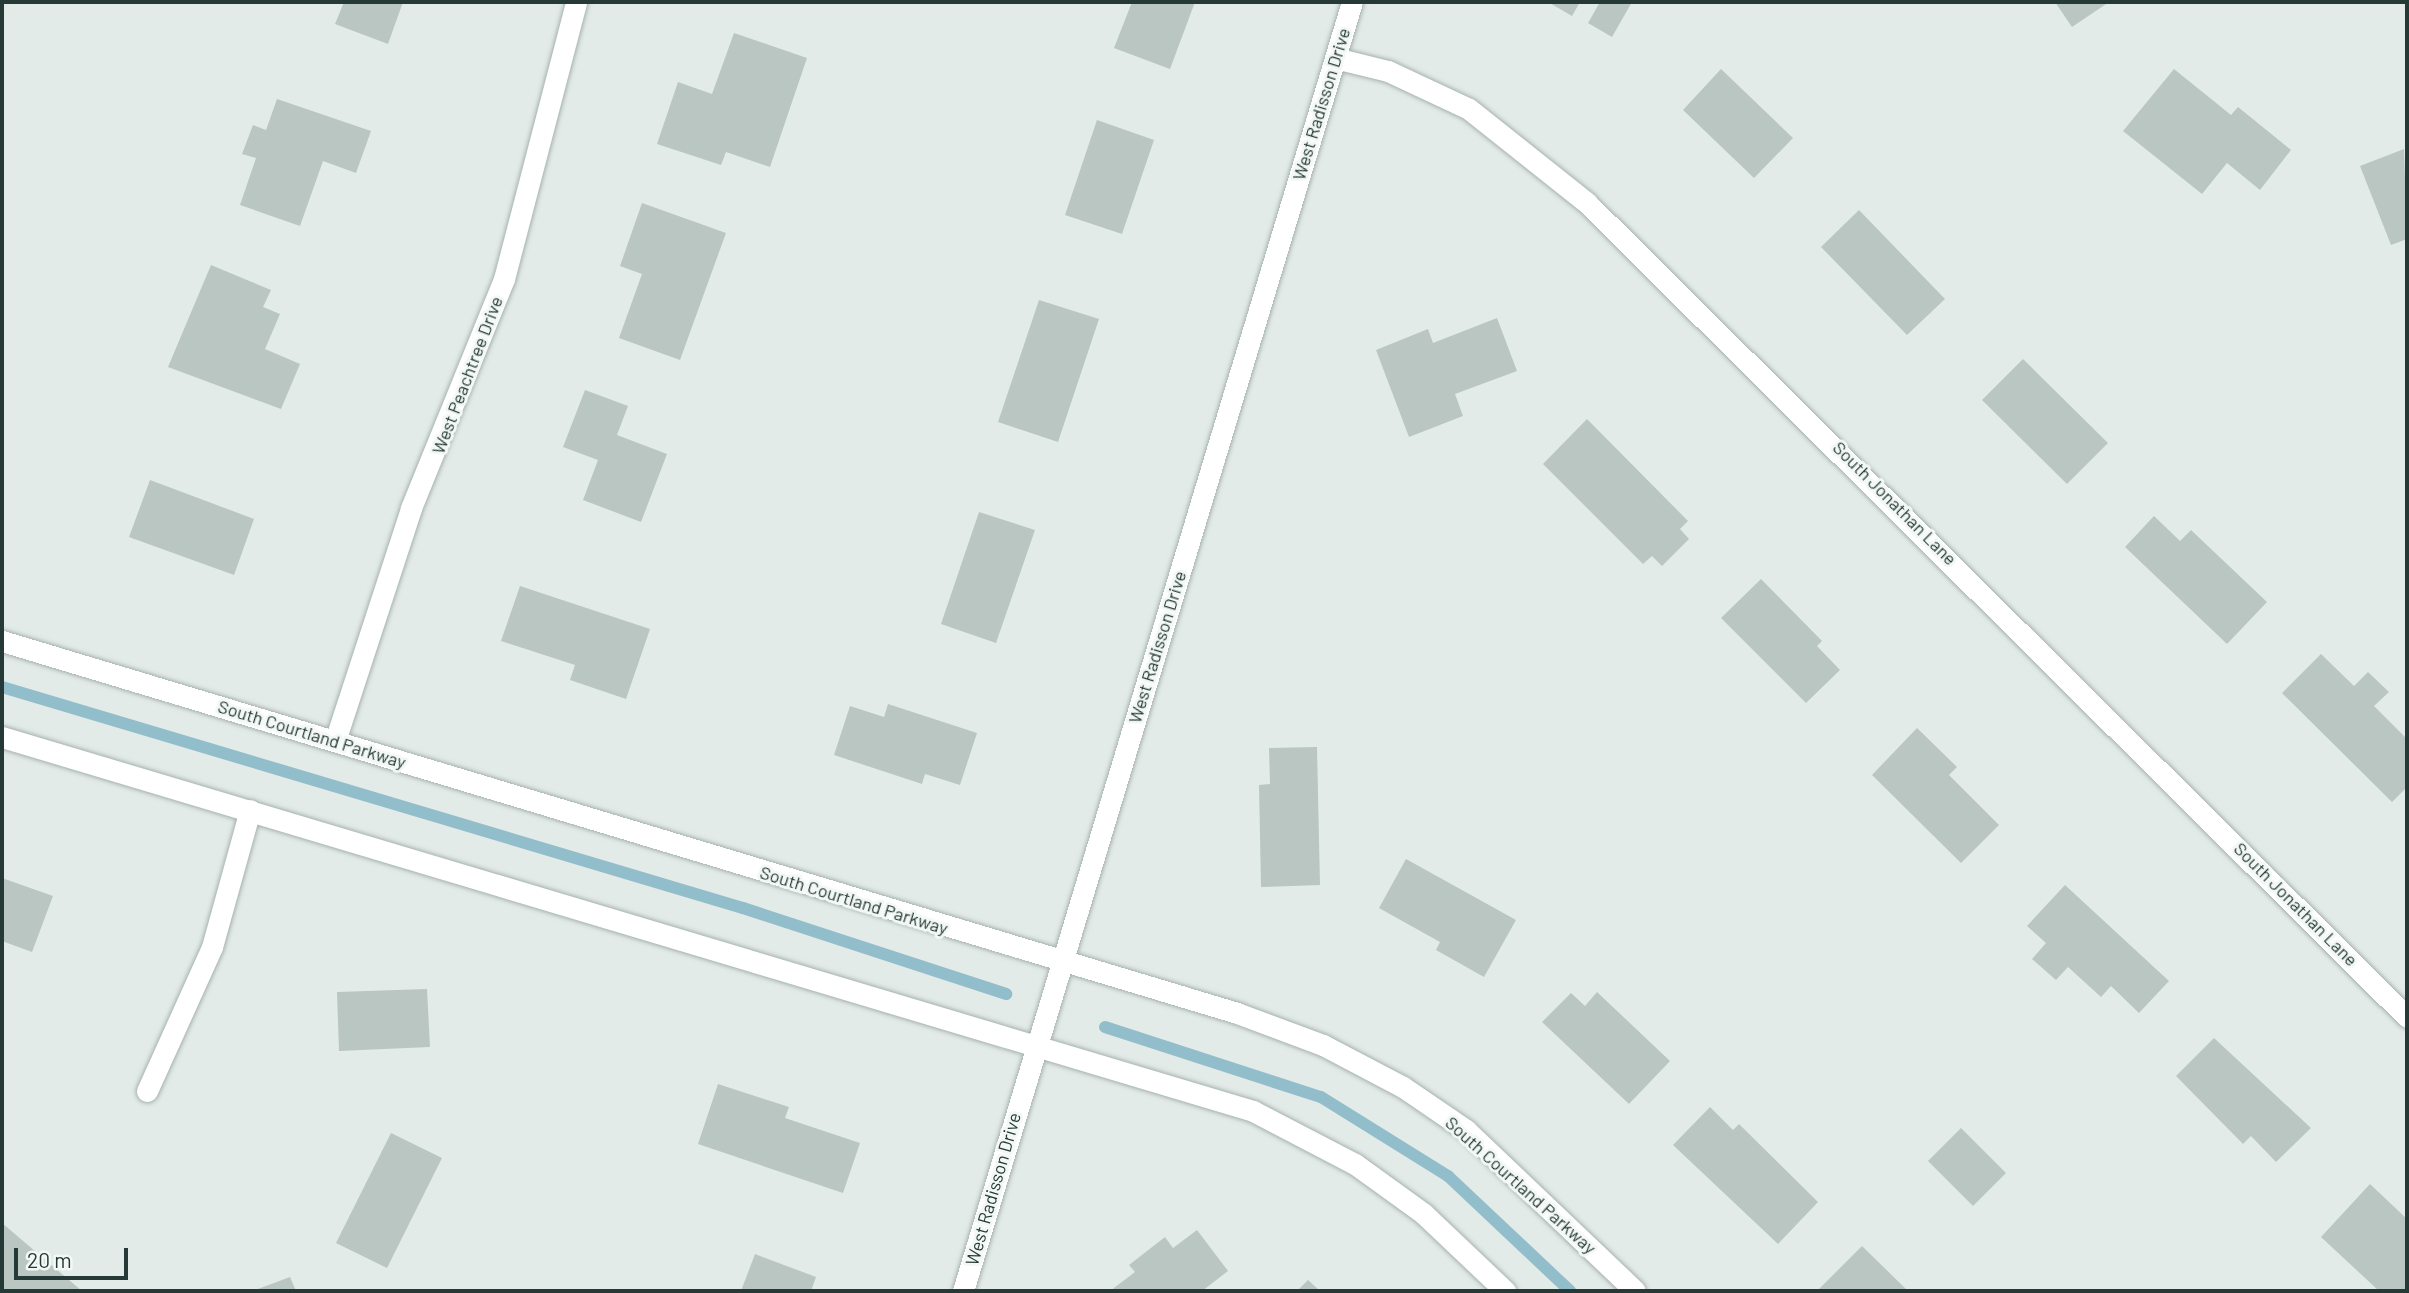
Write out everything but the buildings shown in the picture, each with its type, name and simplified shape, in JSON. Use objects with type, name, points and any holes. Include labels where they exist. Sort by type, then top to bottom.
[{"type":"street","name":"West Peachtree Drive","points":[[335,740],[411,508],[504,279],[576,2]]},
{"type":"street","name":"West Radisson Drive","points":[[963,1291],[1059,961],[1352,2]]},
{"type":"street","name":"South Jonathan Lane","points":[[1335,58],[1388,71],[1469,109],[1587,203],[2407,1017]]},
{"type":"street","name":"South Courtland Parkway","points":[[2,641],[1237,1013],[1323,1045],[1404,1087],[1466,1130],[1635,1291]]},
{"type":"street","points":[[2,737],[1253,1111],[1344,1158],[1424,1214],[1505,1291]]},
{"type":"street","points":[[147,1091],[212,947],[250,810]]},
{"type":"waterway","points":[[2,687],[743,908],[1006,994]]},
{"type":"waterway","points":[[1105,1027],[1321,1097],[1448,1176],[1570,1291]]}]
